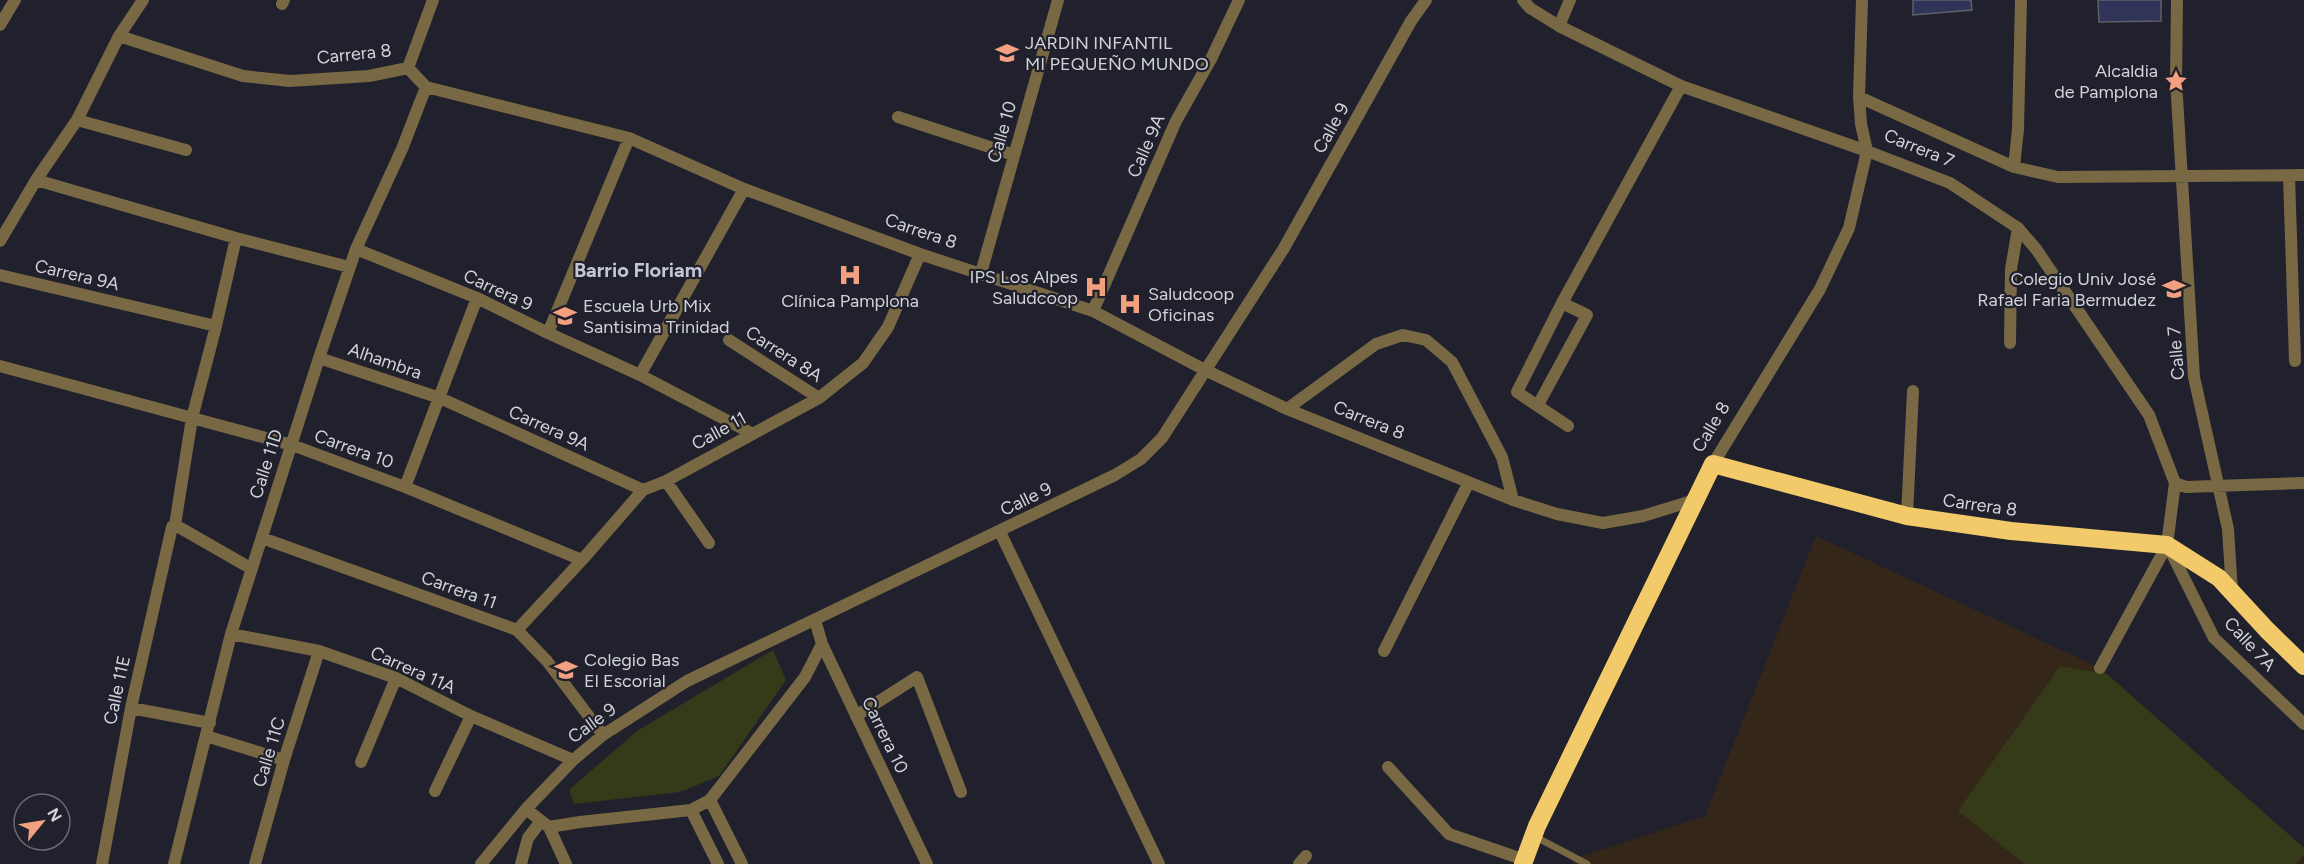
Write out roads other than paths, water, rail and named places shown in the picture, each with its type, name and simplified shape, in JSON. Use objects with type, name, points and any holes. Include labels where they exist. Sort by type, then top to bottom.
[{"type":"highway","name":"Calle 8","points":[[1524,862],[1534,836],[1713,464]]},
{"type":"highway","name":"Carrera 8","points":[[1713,464],[1907,516],[2011,531],[2167,545],[2219,578],[2232,592]]},
{"type":"highway","points":[[2232,592],[2304,666]]},
{"type":"street","points":[[0,25],[15,0]]},
{"type":"street","points":[[0,241],[36,180],[76,120],[119,36],[143,0]]},
{"type":"street","points":[[408,68],[433,0]]},
{"type":"street","name":"Calle 10","points":[[981,273],[1058,0]]},
{"type":"street","name":"Calle 9A","points":[[1093,311],[1176,121],[1212,57],[1239,0]]},
{"type":"street","name":"Calle 9","points":[[481,864],[526,809],[573,760],[603,735],[687,681],[1000,532],[1115,475],[1142,459],[1162,438],[1284,248],[1411,21],[1426,0]]},
{"type":"street","name":"Carrera 7","points":[[1523,0],[1530,8],[1564,13],[1682,86],[1866,145],[1950,183],[2018,228],[2036,249],[2149,415],[2180,485],[2167,545]]},
{"type":"street","name":"Calle 8","points":[[1713,464],[1820,289],[1849,228],[1866,145],[1860,122],[1859,97],[1862,0]]},
{"type":"street","points":[[2014,167],[2018,129],[2022,0]]},
{"type":"street","name":"Calle 7","points":[[2177,0],[2176,81],[2194,377],[2228,529],[2232,592]]},
{"type":"street","name":"Carrera 8","points":[[119,36],[243,76],[290,81],[369,76],[408,68],[426,87],[629,138],[744,189],[920,254],[1093,311],[1205,370],[1287,409],[1513,501],[1557,514],[1602,523],[1642,516],[1695,500]]},
{"type":"street","points":[[1568,426],[1517,392],[1562,303],[1682,86]]},
{"type":"street","name":"Calle 11D","points":[[174,864],[231,634],[319,358],[356,249],[402,149],[426,87]]},
{"type":"street","name":"Carrera 7","points":[[1859,97],[2014,167],[2058,177],[2304,176]]},
{"type":"street","points":[[898,117],[1014,155]]},
{"type":"street","points":[[76,120],[186,150]]},
{"type":"street","points":[[548,333],[629,138]]},
{"type":"street","points":[[2289,176],[2295,361]]},
{"type":"street","points":[[36,180],[236,238],[349,267]]},
{"type":"street","points":[[640,375],[744,189]]},
{"type":"street","points":[[2010,343],[2011,269],[2018,228]]},
{"type":"street","name":"Calle 11E","points":[[102,864],[131,708],[170,534],[172,527],[176,526],[192,418],[236,238]]},
{"type":"street","name":"Carrera 9","points":[[356,249],[477,298],[640,375],[751,434]]},
{"type":"street","name":"Calle 11","points":[[518,630],[643,490],[666,481],[819,398],[863,363],[888,327],[920,254]]},
{"type":"street","name":"Carrera 9A","points":[[0,275],[216,326]]},
{"type":"street","points":[[405,487],[477,298]]},
{"type":"street","points":[[1538,405],[1587,315],[1562,303]]},
{"type":"street","points":[[1287,409],[1376,344],[1403,335],[1426,340],[1452,362],[1502,457],[1513,501]]},
{"type":"street","name":"Carrera 8A","points":[[729,340],[819,398]]},
{"type":"street","name":"Alhambra","points":[[319,358],[440,398]]},
{"type":"street","name":"Carrera 10","points":[[0,366],[291,445],[405,487],[582,560]]},
{"type":"street","points":[[1907,516],[1913,391]]},
{"type":"street","name":"Carrera 9A","points":[[440,398],[643,490]]},
{"type":"street","points":[[666,481],[709,543]]},
{"type":"street","points":[[1384,651],[1468,483]]},
{"type":"street","points":[[2180,485],[2304,483]]},
{"type":"street","points":[[176,526],[252,569]]},
{"type":"street","points":[[1000,532],[1159,864]]},
{"type":"street","name":"Carrera 11","points":[[262,538],[518,630],[547,661],[603,735]]},
{"type":"street","points":[[2100,668],[2167,545]]},
{"type":"street","name":"Calle 7A","points":[[2167,545],[2214,638],[2304,724]]},
{"type":"street","name":"Carrera 10","points":[[814,620],[822,644],[927,864]]},
{"type":"street","name":"Carrera 11A","points":[[231,634],[320,651],[396,678],[471,716],[573,760]]},
{"type":"street","points":[[521,864],[528,838],[545,824],[691,810],[710,800],[805,676],[822,644]]},
{"type":"street","name":"Calle 11C","points":[[255,864],[284,760],[320,651]]},
{"type":"street","points":[[856,716],[917,677],[961,792]]},
{"type":"street","points":[[361,762],[396,678]]},
{"type":"street","points":[[131,708],[210,723]]},
{"type":"street","points":[[435,791],[471,716]]},
{"type":"street","points":[[206,736],[284,760]]},
{"type":"street","points":[[1388,766],[1449,834],[1524,862]]},
{"type":"street","points":[[710,800],[742,864]]},
{"type":"street","points":[[526,809],[545,824],[566,864]]},
{"type":"street","points":[[691,810],[718,864]]},
{"type":"lane","points":[[1534,836],[1587,864]]},
{"type":"place","name":"JARDIN INFANTIL MI PEQUEÑO MUNDO","points":[[1007,53]]},
{"type":"place","name":"Alcaldia de Pamplona","points":[[2176,81]]},
{"type":"place","name":"Clínica Pamplona","points":[[850,275]]},
{"type":"place","name":"IPS Los Alpes Saludcoop","points":[[1096,287]]},
{"type":"place","name":"Colegio Univ José Rafael Faria Bermudez","points":[[2174,289]]},
{"type":"place","name":"Saludcoop Oficinas","points":[[1130,304]]},
{"type":"place","name":"Escuela Urb Mix Santisima Trinidad","points":[[565,316]]},
{"type":"place","name":"Colegio Bas El Escorial","points":[[566,670]]},
{"type":"district","name":"Barrio Floriam","points":[[638,270]]}]
